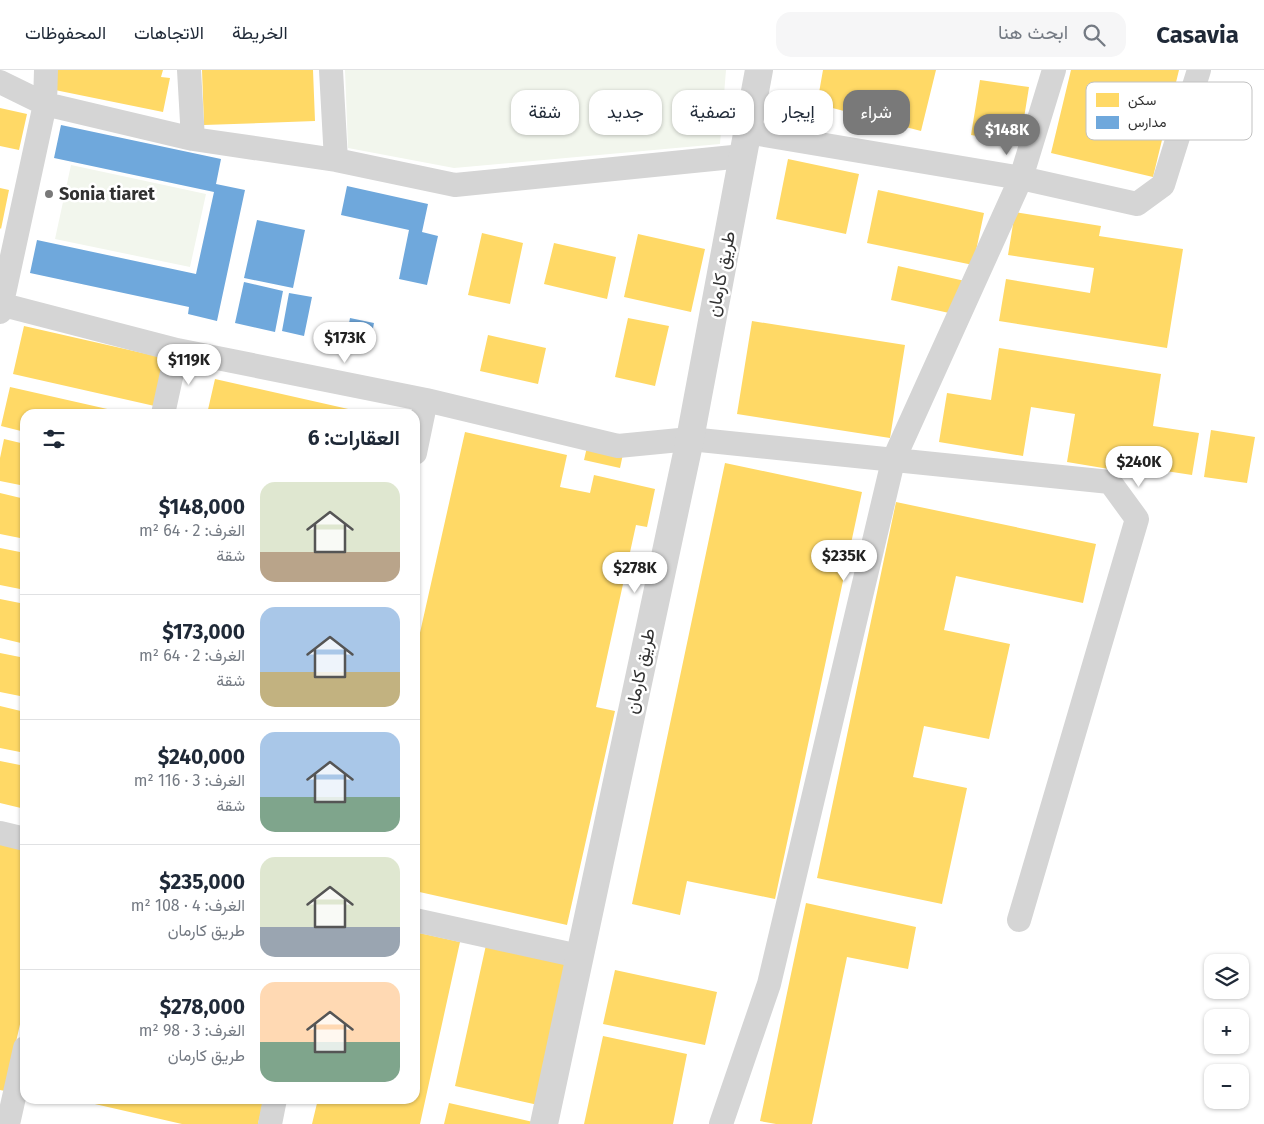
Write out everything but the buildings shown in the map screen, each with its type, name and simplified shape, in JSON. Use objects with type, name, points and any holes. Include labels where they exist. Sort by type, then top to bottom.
[{"type":"street","points":[[46,70],[45,104],[1,307],[176,350],[426,400],[618,446],[690,439],[1110,482],[1137,519],[1019,920]]},
{"type":"street","points":[[189,70],[193,138]]},
{"type":"street","points":[[331,70],[336,160]]},
{"type":"street","name":"طريق كارمان","points":[[544,1124],[690,439],[759,70]]},
{"type":"street","points":[[721,1124],[769,984],[893,461],[1021,178],[1054,70]]},
{"type":"street","points":[[1195,82],[1199,70]]},
{"type":"street","points":[[0,82],[45,104],[193,138],[336,160],[455,185],[745,144],[1021,178],[1137,204],[1162,185],[1176,140]]},
{"type":"street","points":[[164,409],[176,350]]},
{"type":"street","points":[[420,429],[426,400]]},
{"type":"street","points":[[0,833],[20,838]]},
{"type":"street","points":[[420,921],[579,956]]},
{"type":"street","points":[[0,1122],[7,1124],[20,1069]]},
{"type":"street","points":[[270,1124],[274,1104]]},
{"type":"shaded area","points":[[345,70],[726,70],[724,90],[672,90],[672,135],[721,135],[720,144],[454,168],[348,148]]},
{"type":"shaded area","points":[[71,165],[206,194],[190,267],[55,239]]},
{"type":"place","name":"Sonia tiaret","points":[[49,194]]}]
